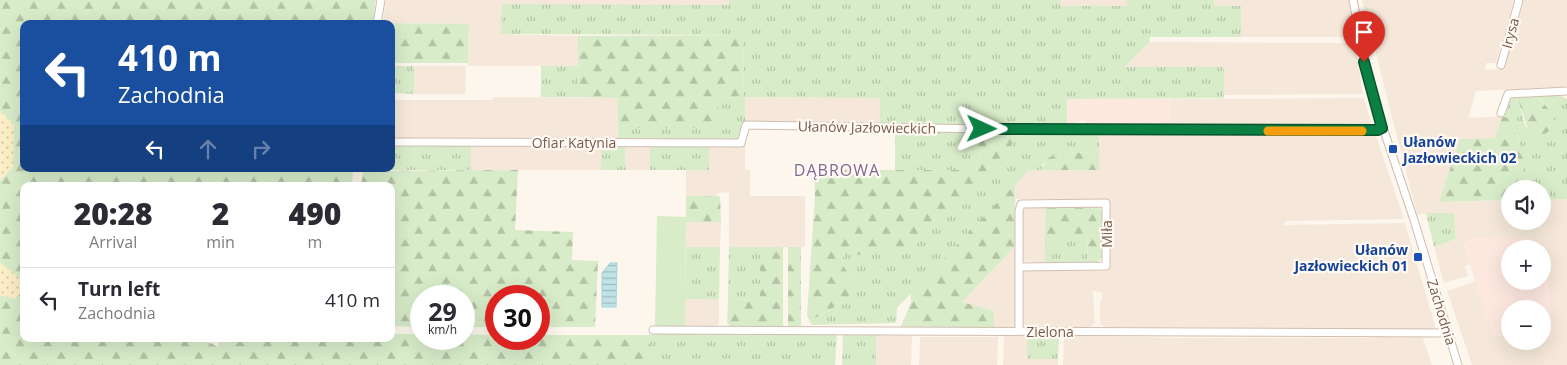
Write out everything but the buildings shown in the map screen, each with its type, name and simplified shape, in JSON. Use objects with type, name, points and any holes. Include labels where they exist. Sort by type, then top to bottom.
[{"type":"street","points":[[378,20],[381,0]]},
{"type":"street","name":"Zachodnia","points":[[1353,0],[1367,76],[1382,128],[1414,220],[1458,365]]},
{"type":"street","name":"Irysa","points":[[1501,65],[1519,0]]},
{"type":"street","points":[[1501,113],[1508,94],[1567,91]]},
{"type":"street","name":"Ułanów Jazłowieckich","points":[[744,128],[746,126],[1051,130],[1361,131],[1382,128]]},
{"type":"street","name":"Ofiar Katynia","points":[[395,142],[741,143],[744,128]]},
{"type":"street","name":"Miła","points":[[1018,267],[1106,266],[1106,203],[1021,204],[1018,267],[1019,331]]},
{"type":"street","name":"Zielona","points":[[653,330],[1448,333]]},
{"type":"shaded area","points":[[386,0],[729,0],[728,5],[501,34],[578,36],[578,66],[468,66],[469,24],[395,23],[395,20],[383,20]]},
{"type":"shaded area","points":[[1060,0],[1127,0],[1128,6],[1060,6]]},
{"type":"shaded area","points":[[1214,0],[1349,0],[1354,37],[1241,37],[1241,7],[1215,6]]},
{"type":"shaded area","points":[[1362,0],[1514,0],[1496,63],[1486,63],[1485,70],[1503,69],[1524,0],[1567,0],[1567,85],[1563,87],[1476,91],[1468,118],[1502,116],[1495,138],[1460,139],[1439,202],[1501,200],[1501,230],[1551,230],[1551,199],[1567,199],[1567,365],[1472,365],[1447,291],[1476,281],[1493,336],[1501,336],[1501,350],[1551,350],[1551,300],[1549,300],[1549,290],[1551,290],[1551,240],[1532,240],[1532,238],[1469,239],[1464,245],[1470,264],[1465,266],[1468,276],[1444,283],[1434,247],[1456,239],[1454,213],[1417,214]]},
{"type":"shaded area","points":[[1150,42],[1355,43],[1363,94],[1224,95],[1224,68],[1123,68]]},
{"type":"shaded area","points":[[414,66],[466,66],[465,94],[414,94]]},
{"type":"shaded area","points":[[493,97],[617,98],[618,141],[395,141],[395,100],[493,100]]},
{"type":"shaded area","points":[[744,97],[880,98],[880,124],[745,124]]},
{"type":"shaded area","points":[[1364,98],[1373,128],[1171,127],[1171,99]]},
{"type":"shaded area","points":[[1067,99],[1171,99],[1171,127],[1090,127],[1083,120],[1067,127]]},
{"type":"shaded area","points":[[1099,132],[1375,133],[1404,219],[1285,221],[1284,225],[1405,223],[1436,329],[1105,327],[1100,323],[1102,292],[1093,291],[1095,323],[1090,327],[1027,327],[1021,321],[1020,271],[1108,271],[1108,200],[1016,199],[1015,184],[1028,170],[1099,170]]},
{"type":"shaded area","points":[[471,144],[601,144],[601,170],[471,170]]},
{"type":"shaded area","points":[[625,144],[650,144],[650,170],[626,170]]},
{"type":"shaded area","points":[[710,144],[745,144],[745,170],[750,170],[750,196],[805,196],[805,247],[731,247],[729,245],[729,192],[717,193],[717,196],[686,196],[686,170],[709,170]]},
{"type":"shaded area","points":[[1027,205],[1046,205],[1045,263],[1022,261],[1022,209]]},
{"type":"shaded area","points":[[686,222],[721,222],[720,247],[686,247]]},
{"type":"shaded area","points":[[1471,238],[1532,238],[1532,240],[1501,240],[1501,290],[1549,290],[1550,300],[1501,300],[1501,336],[1493,336],[1465,249],[1465,243]]},
{"type":"shaded area","points":[[1016,245],[1017,327],[994,327],[994,311],[962,302]]},
{"type":"shaded area","points":[[685,299],[719,299],[719,323],[716,326],[685,326]]},
{"type":"shaded area","points":[[876,335],[912,336],[911,365],[876,365]]},
{"type":"shaded area","points":[[1004,335],[1027,335],[1027,359],[1058,359],[1058,365],[1003,365]]},
{"type":"shaded area","points":[[1064,335],[1177,338],[1371,338],[1371,336],[1422,336],[1432,365],[1063,365]]},
{"type":"shaded area","points":[[920,337],[998,337],[997,365],[919,365]]},
{"type":"green space","points":[[0,0],[376,0],[373,20],[20,20],[20,172],[353,172],[352,182],[20,182],[20,278],[0,263],[0,180],[13,167],[14,125],[0,111]]},
{"type":"green space","points":[[729,0],[1060,0],[1060,6],[1127,6],[1127,0],[1214,0],[1215,6],[1241,6],[1241,37],[1150,37],[1150,42],[1124,67],[1224,67],[1224,98],[1067,99],[1067,127],[880,124],[880,98],[745,97],[745,124],[742,124],[742,138],[739,141],[618,141],[618,128],[718,128],[718,98],[744,97],[743,35],[501,34],[502,4],[728,5]]},
{"type":"green space","points":[[395,23],[469,24],[468,63],[395,63]]},
{"type":"green space","points":[[743,35],[744,97],[718,98],[719,128],[618,128],[617,98],[578,97],[578,36]]},
{"type":"green space","points":[[395,66],[414,66],[414,94],[395,93]]},
{"type":"green space","points":[[541,66],[578,66],[578,97],[541,97]]},
{"type":"green space","points":[[1537,96],[1561,96],[1567,99],[1567,199],[1551,199],[1551,180],[1517,180],[1520,159],[1519,143],[1517,134],[1504,116],[1509,99],[1517,97],[1525,125],[1532,136],[1549,108]]},
{"type":"green space","points":[[1537,96],[1550,110],[1554,118],[1554,128],[1540,137],[1532,136],[1529,132],[1517,97]]},
{"type":"green space","points":[[1502,116],[1508,118],[1521,148],[1526,167],[1518,176],[1517,180],[1501,180],[1501,200],[1439,202],[1460,139],[1495,138]]},
{"type":"green space","points":[[895,130],[963,132],[966,140],[980,153],[976,170],[895,170]]},
{"type":"green space","points":[[963,132],[1015,132],[1015,141],[910,251],[894,252],[880,245],[861,255],[845,253],[842,261],[846,271],[855,280],[854,293],[843,302],[810,321],[807,316],[815,196],[814,170],[976,170],[980,153],[966,140]]},
{"type":"green space","points":[[1015,132],[1099,132],[1099,153],[1062,152],[1043,164],[1041,170],[1028,171],[897,308],[896,323],[812,325],[810,321],[843,302],[855,280],[846,271],[843,264],[842,261],[845,253],[855,253],[880,245],[910,250],[1015,141]]},
{"type":"green space","points":[[395,144],[471,144],[471,170],[395,170]]},
{"type":"green space","points":[[601,144],[625,144],[626,170],[601,170]]},
{"type":"green space","points":[[650,144],[710,144],[709,170],[650,170]]},
{"type":"green space","points":[[1062,152],[1099,153],[1099,170],[1041,170],[1048,158]]},
{"type":"green space","points":[[518,170],[515,230],[573,232],[572,260],[598,261],[595,327],[550,327],[550,285],[485,285],[485,327],[475,327],[475,285],[410,285],[410,327],[395,326],[395,182],[362,182],[363,172]]},
{"type":"green space","points":[[1015,184],[1016,245],[962,302],[994,311],[994,327],[901,327],[911,302],[911,293]]},
{"type":"green space","points":[[686,196],[720,196],[721,222],[686,222]]},
{"type":"green space","points":[[1046,205],[1098,206],[1102,211],[1102,258],[1096,263],[1087,263],[1088,234],[1045,234]]},
{"type":"green space","points":[[1426,213],[1454,213],[1456,239],[1434,247]]},
{"type":"green space","points":[[657,216],[686,217],[685,327],[655,327]]},
{"type":"green space","points":[[1045,234],[1088,234],[1087,263],[1045,263]]},
{"type":"green space","points":[[729,245],[731,247],[760,247],[760,300],[728,299]]},
{"type":"green space","points":[[686,247],[720,247],[719,299],[685,299]]},
{"type":"green space","points":[[760,247],[783,247],[783,326],[730,326],[727,323],[728,299],[760,300]]},
{"type":"green space","points":[[788,247],[801,247],[801,326],[788,326]]},
{"type":"green space","points":[[20,294],[20,342],[208,342],[218,347],[219,342],[395,342],[395,334],[410,334],[410,350],[475,350],[475,334],[485,335],[485,350],[550,350],[550,335],[650,335],[651,365],[0,365],[0,295],[16,299]]},
{"type":"green space","points":[[682,332],[837,333],[835,365],[651,365],[650,335]]},
{"type":"green space","points":[[843,334],[876,335],[876,365],[842,365]]},
{"type":"green space","points":[[1027,335],[1059,335],[1058,359],[1027,359]]},
{"type":"sand","points":[[0,111],[14,125],[13,167],[0,180]]},
{"type":"sand","points":[[0,263],[20,278],[20,294],[16,299],[0,295]]},
{"type":"water","points":[[610,263],[617,263],[616,307],[602,307],[602,273]]},
{"type":"slow traffic","points":[[1268,131],[1362,131]]},
{"type":"place","name":"Ułanów Jazłowieckich 02","points":[[1393,149]]},
{"type":"place","name":"Ułanów Jazłowieckich 01","points":[[1418,257]]},
{"type":"district","name":"DĄBROWA","points":[[837,170]]},
{"type":"route","points":[[982,129],[1378,130],[1382,128],[1364,62]]}]
